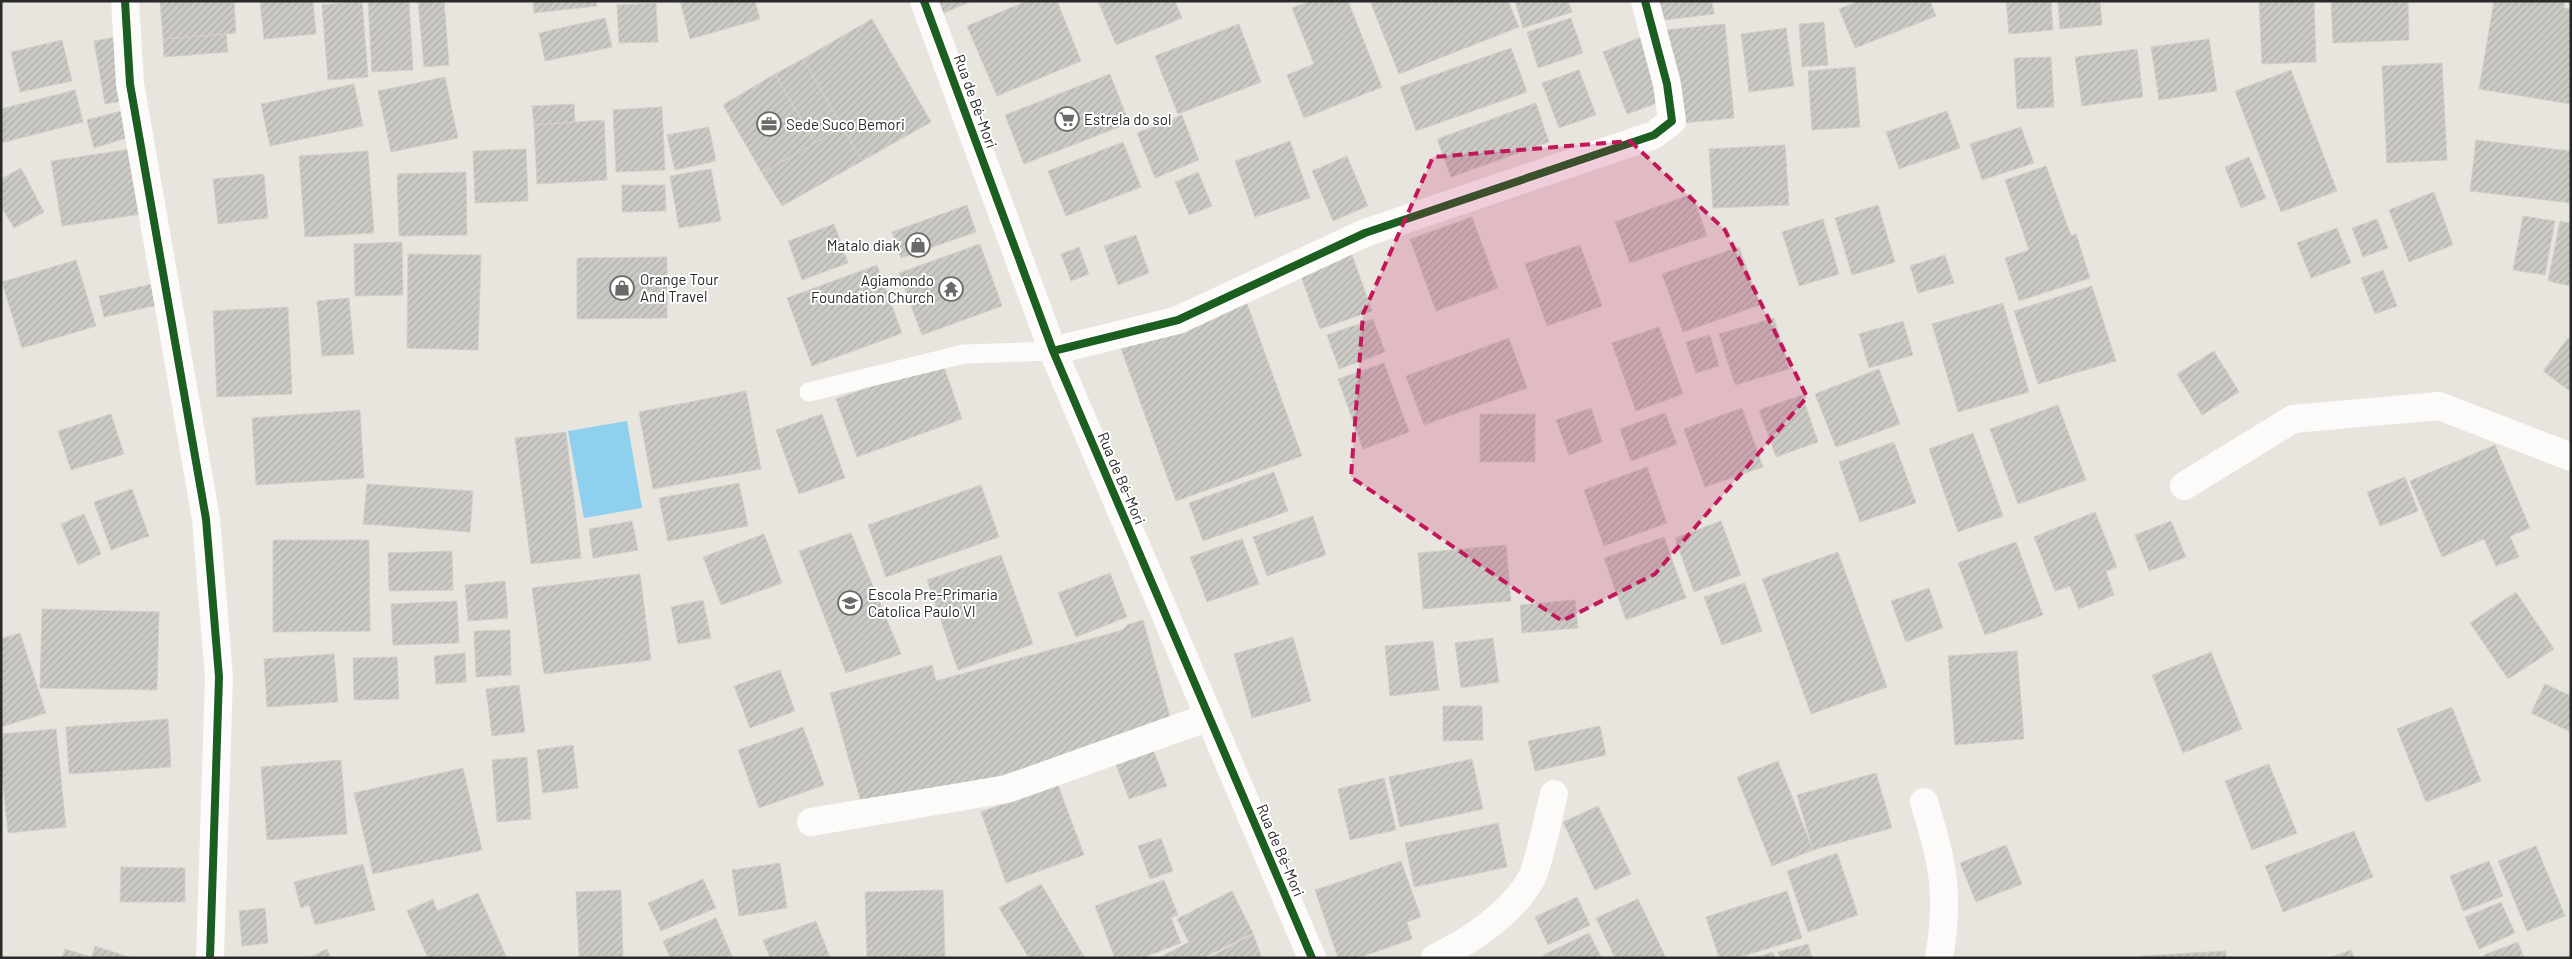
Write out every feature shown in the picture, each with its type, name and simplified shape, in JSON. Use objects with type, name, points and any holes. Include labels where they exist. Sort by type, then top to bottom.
[{"type":"street","points":[[125,1],[130,84],[206,519],[219,677],[210,958]]},
{"type":"street","name":"Rua de Bé-Mori","points":[[924,1],[1053,351],[1312,958]]},
{"type":"street","points":[[1053,351],[1178,320],[1365,233],[1654,135],[1672,121],[1667,84],[1645,1]]},
{"type":"street","points":[[2184,486],[2293,419],[2439,406],[2571,457]]},
{"type":"street","points":[[811,822],[1007,790],[1209,717]]},
{"type":"street","points":[[1435,958],[1477,935],[1513,902],[1532,877],[1554,794]]},
{"type":"street","points":[[1924,802],[1944,872],[1946,908],[1939,958]]},
{"type":"lane","points":[[809,392],[964,354],[1053,351]]},
{"type":"highlighted area","points":[[1630,141],[1725,230],[1807,397],[1655,574],[1562,621],[1351,477],[1363,314],[1433,157]]},
{"type":"water","points":[[627,421],[642,508],[584,518],[568,431]]},
{"type":"building","points":[[160,1],[234,1],[236,33],[163,39]]},
{"type":"building","points":[[260,1],[313,1],[316,34],[264,39]]},
{"type":"building","points":[[362,1],[368,77],[328,80],[322,5]]},
{"type":"building","points":[[368,1],[409,1],[413,70],[372,72]]},
{"type":"building","points":[[418,1],[444,1],[449,65],[424,67]]},
{"type":"building","points":[[533,1],[596,1],[597,6],[534,13]]},
{"type":"building","points":[[680,1],[755,1],[760,19],[690,39]]},
{"type":"building","points":[[934,1],[972,1],[939,15]]},
{"type":"building","points":[[1027,1],[1057,1],[1081,61],[997,96],[967,26]]},
{"type":"building","points":[[1098,1],[1175,1],[1182,18],[1116,45]]},
{"type":"building","points":[[1310,1],[1348,1],[1382,87],[1304,118],[1287,75],[1314,64],[1292,8]]},
{"type":"building","points":[[1370,1],[1508,1],[1519,27],[1399,74]]},
{"type":"building","points":[[1515,1],[1568,1],[1572,12],[1523,28]]},
{"type":"building","points":[[1654,1],[1712,1],[1714,14],[1657,21]]},
{"type":"building","points":[[1859,1],[1930,1],[1936,16],[1855,48],[1839,9]]},
{"type":"building","points":[[2006,1],[2051,1],[2053,30],[2009,34]]},
{"type":"building","points":[[2058,1],[2100,1],[2102,25],[2060,29]]},
{"type":"building","points":[[2259,1],[2314,1],[2316,62],[2262,64]]},
{"type":"building","points":[[2331,1],[2408,1],[2409,40],[2333,43]]},
{"type":"building","points":[[2494,1],[2565,1],[2564,8],[2571,9],[2571,104],[2479,89]]},
{"type":"building","points":[[656,3],[658,42],[619,43],[617,5]]},
{"type":"building","points":[[605,18],[612,47],[545,61],[539,33]]},
{"type":"building","points":[[1571,18],[1583,53],[1538,68],[1527,32]]},
{"type":"building","points":[[872,19],[931,122],[862,161],[803,59]]},
{"type":"building","points":[[1824,22],[1828,65],[1802,67],[1799,24]]},
{"type":"building","points":[[1239,24],[1261,82],[1178,114],[1155,56]]},
{"type":"building","points":[[1725,24],[1734,118],[1674,124],[1665,30]]},
{"type":"building","points":[[1786,28],[1794,86],[1749,92],[1741,34]]},
{"type":"building","points":[[226,34],[228,52],[164,57],[163,39]]},
{"type":"building","points":[[1644,36],[1668,99],[1627,114],[1603,52]]},
{"type":"building","points":[[116,37],[128,100],[105,104],[94,41]]},
{"type":"building","points":[[2209,39],[2217,91],[2159,100],[2151,47]]},
{"type":"building","points":[[62,40],[72,81],[20,92],[11,52]]},
{"type":"building","points":[[1511,48],[1527,92],[1416,131],[1400,87]]},
{"type":"building","points":[[2137,49],[2143,97],[2082,106],[2075,57]]},
{"type":"building","points":[[2051,57],[2054,107],[2017,109],[2014,58]]},
{"type":"building","points":[[803,59],[843,127],[815,143],[775,74]]},
{"type":"building","points":[[2442,63],[2447,160],[2387,163],[2382,66]]},
{"type":"building","points":[[1855,67],[1860,127],[1812,130],[1808,71]]},
{"type":"building","points":[[1579,70],[1596,115],[1559,128],[1542,83]]},
{"type":"building","points":[[2291,70],[2337,191],[2281,212],[2235,91]]},
{"type":"building","name":"Sede Suco Bemori","points":[[775,74],[815,143],[762,173],[723,105]]},
{"type":"building","name":"Estrela do sol","points":[[1110,74],[1129,123],[1024,164],[1005,115]]},
{"type":"building","points":[[445,77],[458,138],[391,152],[378,91]]},
{"type":"building","points":[[354,84],[363,126],[270,146],[261,104]]},
{"type":"building","points":[[75,90],[83,122],[1,143],[1,109]]},
{"type":"building","points":[[1536,103],[1549,142],[1451,177],[1437,139]]},
{"type":"building","points":[[574,104],[575,122],[534,125],[532,106]]},
{"type":"building","points":[[662,107],[665,170],[616,172],[613,110]]},
{"type":"building","points":[[125,110],[133,136],[94,148],[87,120]]},
{"type":"building","points":[[1947,111],[1960,148],[1899,169],[1886,132]]},
{"type":"building","points":[[1182,115],[1199,160],[1155,178],[1137,133]]},
{"type":"building","points":[[604,120],[607,180],[537,184],[534,125]]},
{"type":"building","points":[[709,127],[716,161],[675,170],[667,135]]},
{"type":"building","points":[[843,127],[862,161],[782,206],[762,173]]},
{"type":"building","points":[[2021,127],[2034,163],[1982,180],[1970,144]]},
{"type":"building","points":[[2476,140],[2571,151],[2571,203],[2470,191]]},
{"type":"building","points":[[1290,141],[1310,198],[1255,217],[1235,161]]},
{"type":"building","points":[[1123,142],[1141,187],[1066,216],[1048,171]]},
{"type":"building","points":[[1785,145],[1789,205],[1713,208],[1709,149]]},
{"type":"building","points":[[138,148],[148,213],[62,226],[51,161]]},
{"type":"building","points":[[526,149],[528,201],[475,203],[473,151]]},
{"type":"building","points":[[368,151],[374,233],[305,237],[299,156]]},
{"type":"building","points":[[1347,156],[1368,206],[1333,221],[1312,171]]},
{"type":"building","points":[[2249,157],[2266,198],[2241,208],[2225,167]]},
{"type":"building","points":[[2046,166],[2071,236],[2076,234],[2090,278],[2019,301],[2005,258],[2029,250],[2005,180]]},
{"type":"building","points":[[21,168],[44,212],[14,228],[1,206],[1,179]]},
{"type":"building","points":[[711,169],[721,221],[679,228],[670,176]]},
{"type":"building","points":[[466,172],[467,235],[399,236],[397,174]]},
{"type":"building","points":[[1198,172],[1212,206],[1189,215],[1175,182]]},
{"type":"building","points":[[264,174],[268,218],[218,224],[213,179]]},
{"type":"building","points":[[622,185],[665,185],[666,211],[622,212]]},
{"type":"building","points":[[2434,192],[2453,245],[2409,262],[2389,210]]},
{"type":"building","points":[[1692,194],[1707,236],[1630,263],[1615,222]]},
{"type":"building","name":"Matalo diak","points":[[967,205],[976,232],[901,258],[892,232]]},
{"type":"building","points":[[1878,205],[1895,262],[1852,275],[1835,218]]},
{"type":"building","points":[[2523,216],[2555,221],[2545,275],[2513,270]]},
{"type":"building","points":[[1472,217],[1498,288],[1436,311],[1410,239]]},
{"type":"building","points":[[1823,219],[1839,274],[1799,286],[1782,232]]},
{"type":"building","points":[[2377,219],[2388,248],[2363,257],[2352,228]]},
{"type":"building","points":[[2560,221],[2571,223],[2571,286],[2548,281]]},
{"type":"building","points":[[834,224],[848,263],[802,280],[788,241]]},
{"type":"building","points":[[2337,228],[2351,263],[2311,278],[2297,243]]},
{"type":"building","points":[[1136,235],[1149,273],[1118,285],[1104,246]]},
{"type":"building","points":[[402,242],[403,295],[355,296],[354,244]]},
{"type":"building","name":"Agiamondo Foundation Church","points":[[980,244],[1002,306],[922,335],[899,273]]},
{"type":"building","points":[[1580,245],[1602,306],[1547,326],[1525,264]]},
{"type":"building","points":[[1079,247],[1089,274],[1071,281],[1061,254]]},
{"type":"building","points":[[1739,247],[1760,305],[1683,332],[1662,274]]},
{"type":"building","points":[[1350,249],[1372,311],[1320,329],[1298,268]]},
{"type":"building","points":[[408,254],[481,255],[478,350],[407,348]]},
{"type":"building","points":[[1945,255],[1954,283],[1918,293],[1910,266]]},
{"type":"building","name":"Orange Tour And Travel","points":[[667,257],[667,318],[577,319],[577,258]]},
{"type":"building","points":[[76,260],[96,326],[22,348],[2,282]]},
{"type":"building","points":[[877,265],[902,333],[812,366],[787,298]]},
{"type":"building","points":[[2383,270],[2397,306],[2375,314],[2361,278]]},
{"type":"building","points":[[157,283],[162,304],[104,317],[99,296]]},
{"type":"building","points":[[2092,286],[2116,361],[2038,384],[2014,311]]},
{"type":"building","points":[[349,298],[354,354],[322,356],[317,301]]},
{"type":"building","points":[[1246,301],[1302,456],[1176,501],[1120,346]]},
{"type":"building","points":[[2003,303],[2029,392],[1958,412],[1932,324]]},
{"type":"building","points":[[288,307],[292,394],[217,397],[213,311]]},
{"type":"building","points":[[1774,318],[1789,369],[1735,385],[1719,334]]},
{"type":"building","points":[[1373,319],[1385,352],[1339,369],[1327,335]]},
{"type":"building","points":[[1903,321],[1913,355],[1869,368],[1859,334]]},
{"type":"building","points":[[1659,327],[1683,394],[1636,411],[1612,343]]},
{"type":"building","points":[[1710,335],[1719,366],[1696,373],[1686,342]]},
{"type":"building","points":[[1509,338],[1527,388],[1424,425],[1406,376]]},
{"type":"building","points":[[2568,338],[2571,340],[2571,392],[2543,371]]},
{"type":"building","points":[[2214,351],[2239,392],[2202,415],[2177,374]]},
{"type":"building","points":[[942,361],[962,419],[857,457],[836,399]]},
{"type":"building","points":[[1384,363],[1409,432],[1363,449],[1338,379]]},
{"type":"building","points":[[1879,369],[1900,424],[1836,447],[1815,394]]},
{"type":"building","points":[[746,391],[761,469],[653,489],[639,412]]},
{"type":"building","points":[[1802,395],[1818,442],[1776,457],[1759,410]]},
{"type":"building","points":[[2058,405],[2086,480],[2018,504],[1990,429]]},
{"type":"building","points":[[1591,408],[1602,442],[1569,455],[1556,420]]},
{"type":"building","points":[[1742,408],[1763,467],[1705,487],[1684,429]]},
{"type":"building","points":[[360,410],[364,478],[256,485],[252,418]]},
{"type":"building","points":[[1665,413],[1677,444],[1631,461],[1620,429]]},
{"type":"building","points":[[111,414],[124,454],[71,470],[58,431]]},
{"type":"building","points":[[822,414],[845,478],[799,494],[776,430]]},
{"type":"building","points":[[1480,414],[1535,414],[1535,462],[1480,462]]},
{"type":"building","points":[[566,432],[581,558],[531,564],[515,438]]},
{"type":"building","points":[[1973,433],[2003,516],[1958,532],[1929,449]]},
{"type":"building","points":[[1894,442],[1916,503],[1860,522],[1839,462]]},
{"type":"building","points":[[2495,445],[2530,528],[2510,536],[2519,557],[2496,566],[2484,539],[2442,557],[2410,481]]},
{"type":"building","points":[[1647,467],[1667,523],[1604,546],[1584,490]]},
{"type":"building","points":[[1274,472],[1288,511],[1203,541],[1189,503]]},
{"type":"building","points":[[2405,477],[2418,511],[2380,526],[2367,492]]},
{"type":"building","points":[[739,483],[748,526],[668,541],[659,498]]},
{"type":"building","points":[[367,484],[473,491],[470,532],[363,524]]},
{"type":"building","points":[[981,485],[999,537],[886,577],[868,525]]},
{"type":"building","points":[[132,489],[149,536],[111,550],[94,502]]},
{"type":"building","points":[[2095,512],[2117,567],[2106,571],[2114,595],[2079,609],[2070,586],[2055,591],[2034,537]]},
{"type":"building","points":[[84,514],[101,554],[78,565],[61,524]]},
{"type":"building","points":[[1313,516],[1326,555],[1267,576],[1253,537]]},
{"type":"building","points":[[632,521],[638,550],[593,558],[589,529]]},
{"type":"building","points":[[1721,521],[1741,575],[1694,592],[1675,538]]},
{"type":"building","points":[[2171,521],[2186,557],[2149,571],[2135,535]]},
{"type":"building","name":"Escola Pre-Primaria Catolica Paulo VI","points":[[851,533],[901,654],[846,673],[799,551]]},
{"type":"building","points":[[764,534],[782,583],[721,605],[703,557]]},
{"type":"building","points":[[1664,537],[1686,598],[1626,620],[1604,558]]},
{"type":"building","points":[[1242,539],[1259,584],[1207,602],[1190,557]]},
{"type":"building","points":[[273,540],[369,540],[370,631],[273,632]]},
{"type":"building","points":[[2016,542],[2043,615],[1985,635],[1958,563]]},
{"type":"building","points":[[1506,545],[1511,601],[1423,609],[1418,553]]},
{"type":"building","points":[[452,551],[453,590],[389,591],[388,553]]},
{"type":"building","points":[[1838,552],[1887,687],[1811,714],[1762,579]]},
{"type":"building","points":[[1001,555],[1033,644],[958,670],[927,580]]},
{"type":"building","points":[[1110,573],[1127,617],[1076,637],[1058,593]]},
{"type":"building","points":[[640,574],[651,660],[544,674],[532,588]]},
{"type":"building","points":[[505,581],[508,618],[468,621],[465,585]]},
{"type":"building","points":[[1745,583],[1762,631],[1722,645],[1704,597]]},
{"type":"building","points":[[1929,588],[1943,628],[1906,642],[1891,601]]},
{"type":"building","points":[[2516,592],[2554,649],[2508,679],[2470,623]]},
{"type":"building","points":[[703,600],[711,638],[678,644],[671,607]]},
{"type":"building","points":[[1575,600],[1578,628],[1522,633],[1520,605]]},
{"type":"building","points":[[457,601],[459,643],[393,645],[391,604]]},
{"type":"building","points":[[42,609],[159,612],[157,690],[40,688]]},
{"type":"building","points":[[1143,620],[1173,728],[864,813],[830,693],[932,665],[936,681],[1123,630],[1127,625]]},
{"type":"building","points":[[510,630],[511,675],[476,677],[474,631]]},
{"type":"building","points":[[20,633],[46,713],[1,727],[1,639]]},
{"type":"building","points":[[1293,637],[1311,701],[1252,718],[1234,654]]},
{"type":"building","points":[[1493,638],[1499,682],[1461,688],[1455,643]]},
{"type":"building","points":[[1433,641],[1439,690],[1390,696],[1385,646]]},
{"type":"building","points":[[2017,651],[2024,739],[1955,745],[1948,656]]},
{"type":"building","points":[[2211,652],[2242,729],[2183,753],[2152,675]]},
{"type":"building","points":[[465,653],[466,682],[436,684],[434,656]]},
{"type":"building","points":[[334,654],[338,702],[267,707],[264,659]]},
{"type":"building","points":[[397,657],[399,699],[354,700],[353,658]]},
{"type":"building","points":[[780,670],[795,711],[750,728],[734,686]]},
{"type":"building","points":[[2545,684],[2571,696],[2571,732],[2531,713]]},
{"type":"building","points":[[519,685],[525,732],[492,736],[486,689]]},
{"type":"building","points":[[1443,706],[1482,706],[1483,740],[1443,741]]},
{"type":"building","points":[[2452,707],[2481,781],[2426,802],[2397,729]]},
{"type":"building","points":[[168,719],[171,767],[69,774],[66,727]]},
{"type":"building","points":[[1600,726],[1606,755],[1535,771],[1528,741]]},
{"type":"building","points":[[803,727],[824,785],[759,808],[738,750]]},
{"type":"building","points":[[56,729],[66,827],[8,833],[1,765],[1,734]]},
{"type":"building","points":[[573,745],[578,788],[543,793],[537,750]]},
{"type":"building","points":[[1153,749],[1167,786],[1129,799],[1115,762]]},
{"type":"building","points":[[527,757],[531,819],[497,822],[492,760]]},
{"type":"building","points":[[1472,759],[1483,809],[1400,827],[1389,777]]},
{"type":"building","points":[[341,760],[347,834],[267,840],[261,767]]},
{"type":"building","points":[[1778,761],[1813,850],[1772,866],[1737,777]]},
{"type":"building","points":[[2269,764],[2297,833],[2252,850],[2225,781]]},
{"type":"building","points":[[463,768],[482,850],[373,874],[354,793]]},
{"type":"building","points":[[1876,773],[1892,828],[1813,850],[1797,795]]},
{"type":"building","points":[[1384,778],[1396,830],[1350,840],[1338,789]]},
{"type":"building","points":[[1058,785],[1084,855],[1006,883],[981,812]]},
{"type":"building","points":[[1598,806],[1631,874],[1595,890],[1563,822]]},
{"type":"building","points":[[1498,823],[1507,867],[1414,887],[1405,843]]},
{"type":"building","points":[[2354,831],[2373,877],[2283,912],[2265,866]]},
{"type":"building","points":[[1161,838],[1173,871],[1150,879],[1138,846]]},
{"type":"building","points":[[2006,845],[2022,884],[1976,902],[1960,863]]},
{"type":"building","points":[[2536,846],[2565,916],[2527,931],[2498,861]]},
{"type":"building","points":[[1837,853],[1858,915],[1808,932],[1787,871]]},
{"type":"building","points":[[1401,861],[1421,917],[1407,922],[1412,939],[1358,958],[1338,958],[1315,890]]},
{"type":"building","points":[[2489,861],[2503,896],[2463,911],[2450,876]]},
{"type":"building","points":[[780,863],[787,908],[739,916],[732,870]]},
{"type":"building","points":[[363,864],[375,910],[315,925],[309,905],[301,908],[294,882]]},
{"type":"building","points":[[121,867],[185,868],[185,902],[120,902]]},
{"type":"building","points":[[703,879],[716,908],[661,931],[648,903]]},
{"type":"building","points":[[1164,880],[1178,915],[1171,918],[1181,943],[1142,958],[1115,958],[1095,906]]},
{"type":"building","points":[[1041,884],[1085,958],[1029,958],[999,908]]},
{"type":"building","points":[[621,890],[623,958],[579,958],[576,892]]},
{"type":"building","points":[[943,890],[945,958],[867,958],[865,892]]},
{"type":"building","points":[[1232,891],[1253,933],[1203,958],[1159,958],[1189,942],[1177,919]]},
{"type":"building","points":[[1787,891],[1802,938],[1737,958],[1719,958],[1706,917]]},
{"type":"building","points":[[478,893],[507,958],[428,958],[407,911],[433,899],[437,911]]},
{"type":"building","points":[[1577,897],[1590,925],[1548,945],[1535,917]]},
{"type":"building","points":[[1638,899],[1666,958],[1615,958],[1596,918]]},
{"type":"building","points":[[2501,902],[2515,933],[2479,949],[2465,917]]},
{"type":"building","points":[[265,908],[268,943],[242,946],[239,911]]},
{"type":"building","points":[[716,918],[732,956],[726,958],[670,958],[663,941]]},
{"type":"building","points":[[816,921],[830,958],[770,958],[763,940]]},
{"type":"building","points":[[1589,933],[1601,957],[1545,958],[1543,955]]},
{"type":"building","points":[[1253,934],[1262,958],[1208,958]]},
{"type":"building","points":[[2518,942],[2524,958],[2485,958],[2484,955]]},
{"type":"building","points":[[1808,944],[1812,958],[1780,958],[1778,952]]},
{"type":"building","points":[[95,946],[132,958],[91,958]]},
{"type":"building","points":[[65,949],[88,956],[88,958],[62,958]]},
{"type":"building","points":[[327,949],[331,958],[308,958]]},
{"type":"building","points":[[2351,950],[2354,958],[2329,958]]},
{"type":"building","points":[[2226,951],[2226,958],[2141,958],[2141,956]]},
{"type":"building","points":[[1773,952],[1775,958],[1754,958]]},
{"type":"cycle path","points":[[125,1],[130,84],[206,519],[219,677],[210,958]]},
{"type":"cycle path","points":[[924,1],[1053,351],[1312,958]]},
{"type":"cycle path","points":[[1053,351],[1178,320],[1365,233],[1654,135],[1672,121],[1667,84],[1645,1]]},
{"type":"place","name":"Estrela do sol","points":[[1067,119]]},
{"type":"place","name":"Sede Suco Bemori","points":[[769,124]]},
{"type":"place","name":"Matalo diak","points":[[918,245]]},
{"type":"place","name":"Orange Tour And Travel","points":[[622,288]]},
{"type":"place","name":"Agiamondo Foundation Church","points":[[951,289]]},
{"type":"place","name":"Escola Pre-Primaria Catolica Paulo VI","points":[[850,603]]}]
